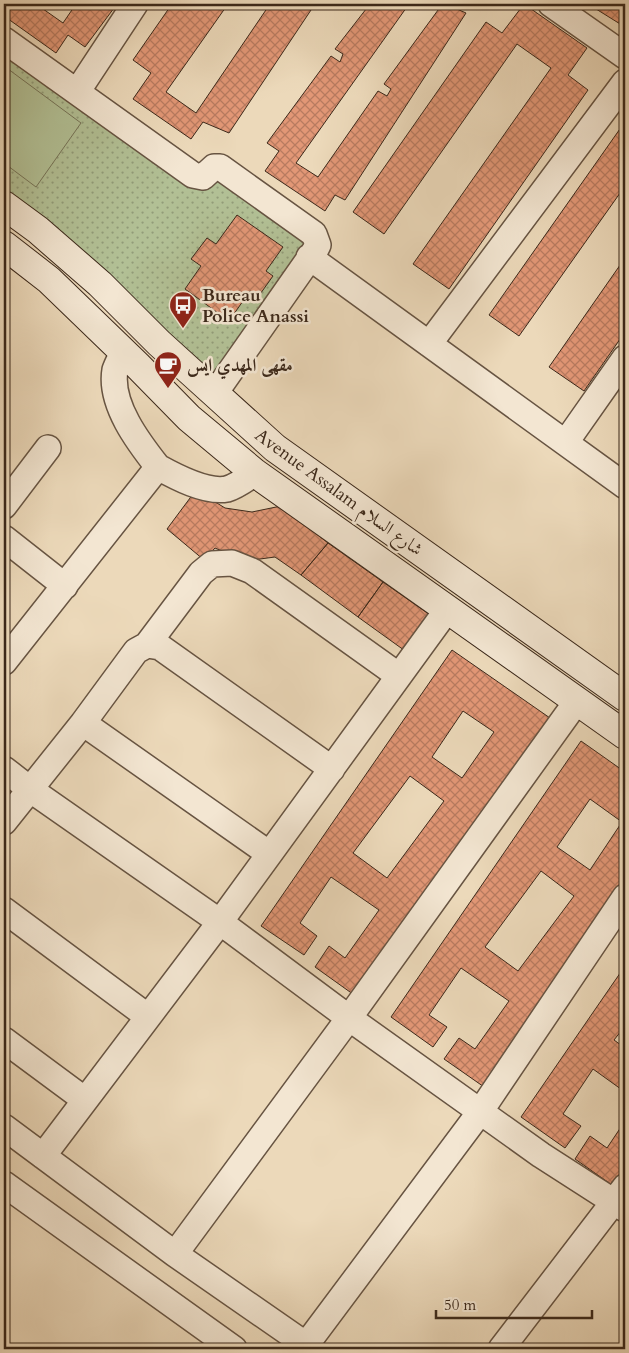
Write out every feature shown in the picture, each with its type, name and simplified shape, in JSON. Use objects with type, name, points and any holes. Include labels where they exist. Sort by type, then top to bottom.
[{"type":"street","points":[[77,92],[136,4]]},
{"type":"street","points":[[551,4],[625,56]]},
{"type":"street","points":[[4,40],[192,175],[203,177],[214,167],[220,167],[314,234],[318,245],[214,393]]},
{"type":"street","points":[[429,344],[625,82]]},
{"type":"street","name":"Avenue Assalam شارع السلام","points":[[4,205],[38,230],[100,284],[159,343],[275,448],[625,697]]},
{"type":"street","name":"Avenue Assalam شارع السلام","points":[[4,244],[49,280],[78,307],[189,418],[255,473],[625,735]]},
{"type":"street","points":[[309,257],[625,486]]},
{"type":"street","points":[[78,307],[100,284]]},
{"type":"street","points":[[123,352],[115,370],[116,392],[124,417],[140,445],[158,467],[183,480],[203,487],[226,489],[241,483],[255,473]]},
{"type":"street","points":[[566,442],[625,358]]},
{"type":"street","points":[[4,506],[48,448]]},
{"type":"street","points":[[4,662],[158,467]]},
{"type":"street","points":[[4,538],[65,586]]},
{"type":"street","points":[[4,822],[83,723],[136,651],[147,645],[201,574],[212,564],[232,563],[252,571],[399,676]]},
{"type":"street","points":[[43,1156],[147,1016],[220,922],[268,853],[332,769],[446,610]]},
{"type":"street","points":[[147,645],[160,648],[332,769]]},
{"type":"street","points":[[175,1254],[350,1018],[577,702]]},
{"type":"street","points":[[83,723],[268,853]]},
{"type":"street","points":[[4,769],[31,790],[220,922],[541,1155],[622,1199],[501,1349]]},
{"type":"street","points":[[4,1127],[175,1254],[309,1347],[480,1112],[625,897]]},
{"type":"street","points":[[4,910],[147,1016]]},
{"type":"street","points":[[4,1040],[85,1100]]},
{"type":"street","points":[[8,1196],[234,1349]]},
{"type":"green space","points":[[4,38],[205,179],[215,166],[320,242],[215,393],[4,205]]},
{"type":"green space","points":[[4,66],[81,123],[36,187],[4,163]]},
{"type":"building","points":[[4,4],[36,4],[63,23],[76,4],[117,4],[85,47],[68,35],[56,53],[4,16]]},
{"type":"building","points":[[172,4],[228,4],[166,92],[196,113],[270,4],[315,4],[229,133],[203,122],[191,139],[133,99],[151,73],[133,60]]},
{"type":"building","points":[[370,4],[409,4],[296,163],[318,177],[378,91],[387,96],[391,89],[384,84],[441,6],[439,4],[461,4],[457,9],[466,13],[345,200],[335,195],[325,211],[265,171],[279,151],[267,143],[331,56],[340,62],[343,54],[335,49]]},
{"type":"building","points":[[524,4],[587,48],[568,75],[588,90],[449,289],[413,264],[551,68],[517,44],[384,234],[353,212],[486,22],[502,33]]},
{"type":"building","points":[[588,4],[625,4],[625,27]]},
{"type":"building","points":[[622,126],[625,128],[625,186],[519,336],[489,315]]},
{"type":"building","points":[[237,215],[283,247],[266,271],[273,276],[258,297],[250,291],[229,321],[185,289],[201,266],[191,259],[207,238],[216,244]]},
{"type":"building","points":[[625,258],[625,332],[584,391],[549,367]]},
{"type":"building","points":[[196,490],[225,508],[252,512],[281,506],[328,543],[301,575],[275,557],[245,561],[215,548],[204,560],[167,529]]},
{"type":"building","points":[[328,543],[383,582],[358,617],[301,575]]},
{"type":"building","points":[[383,582],[433,617],[408,653],[358,617]]},
{"type":"building","points":[[452,650],[550,718],[357,997],[315,967],[329,946],[345,958],[379,910],[331,877],[300,923],[317,936],[304,955],[261,926]],"holes":[[[463,711],[494,732],[462,778],[432,757]],[[410,776],[444,801],[387,878],[353,853]]]},
{"type":"building","points":[[581,741],[625,772],[625,888],[487,1089],[444,1059],[459,1038],[475,1049],[509,1001],[461,968],[429,1015],[447,1027],[433,1047],[391,1017]],"holes":[[[590,799],[622,822],[590,870],[557,847]],[[541,871],[574,896],[518,971],[485,947]]]},
{"type":"building","points":[[625,966],[625,1026],[614,1040],[625,1048],[625,1092],[593,1069],[563,1114],[581,1126],[565,1148],[521,1117]]},
{"type":"building","points":[[625,1121],[625,1181],[619,1190],[575,1159],[590,1136],[607,1148]]},
{"type":"place","name":"Bureau Police Anassi","points":[[183,329]]},
{"type":"place","name":"مقهى المهدي ايس","points":[[168,389]]}]
